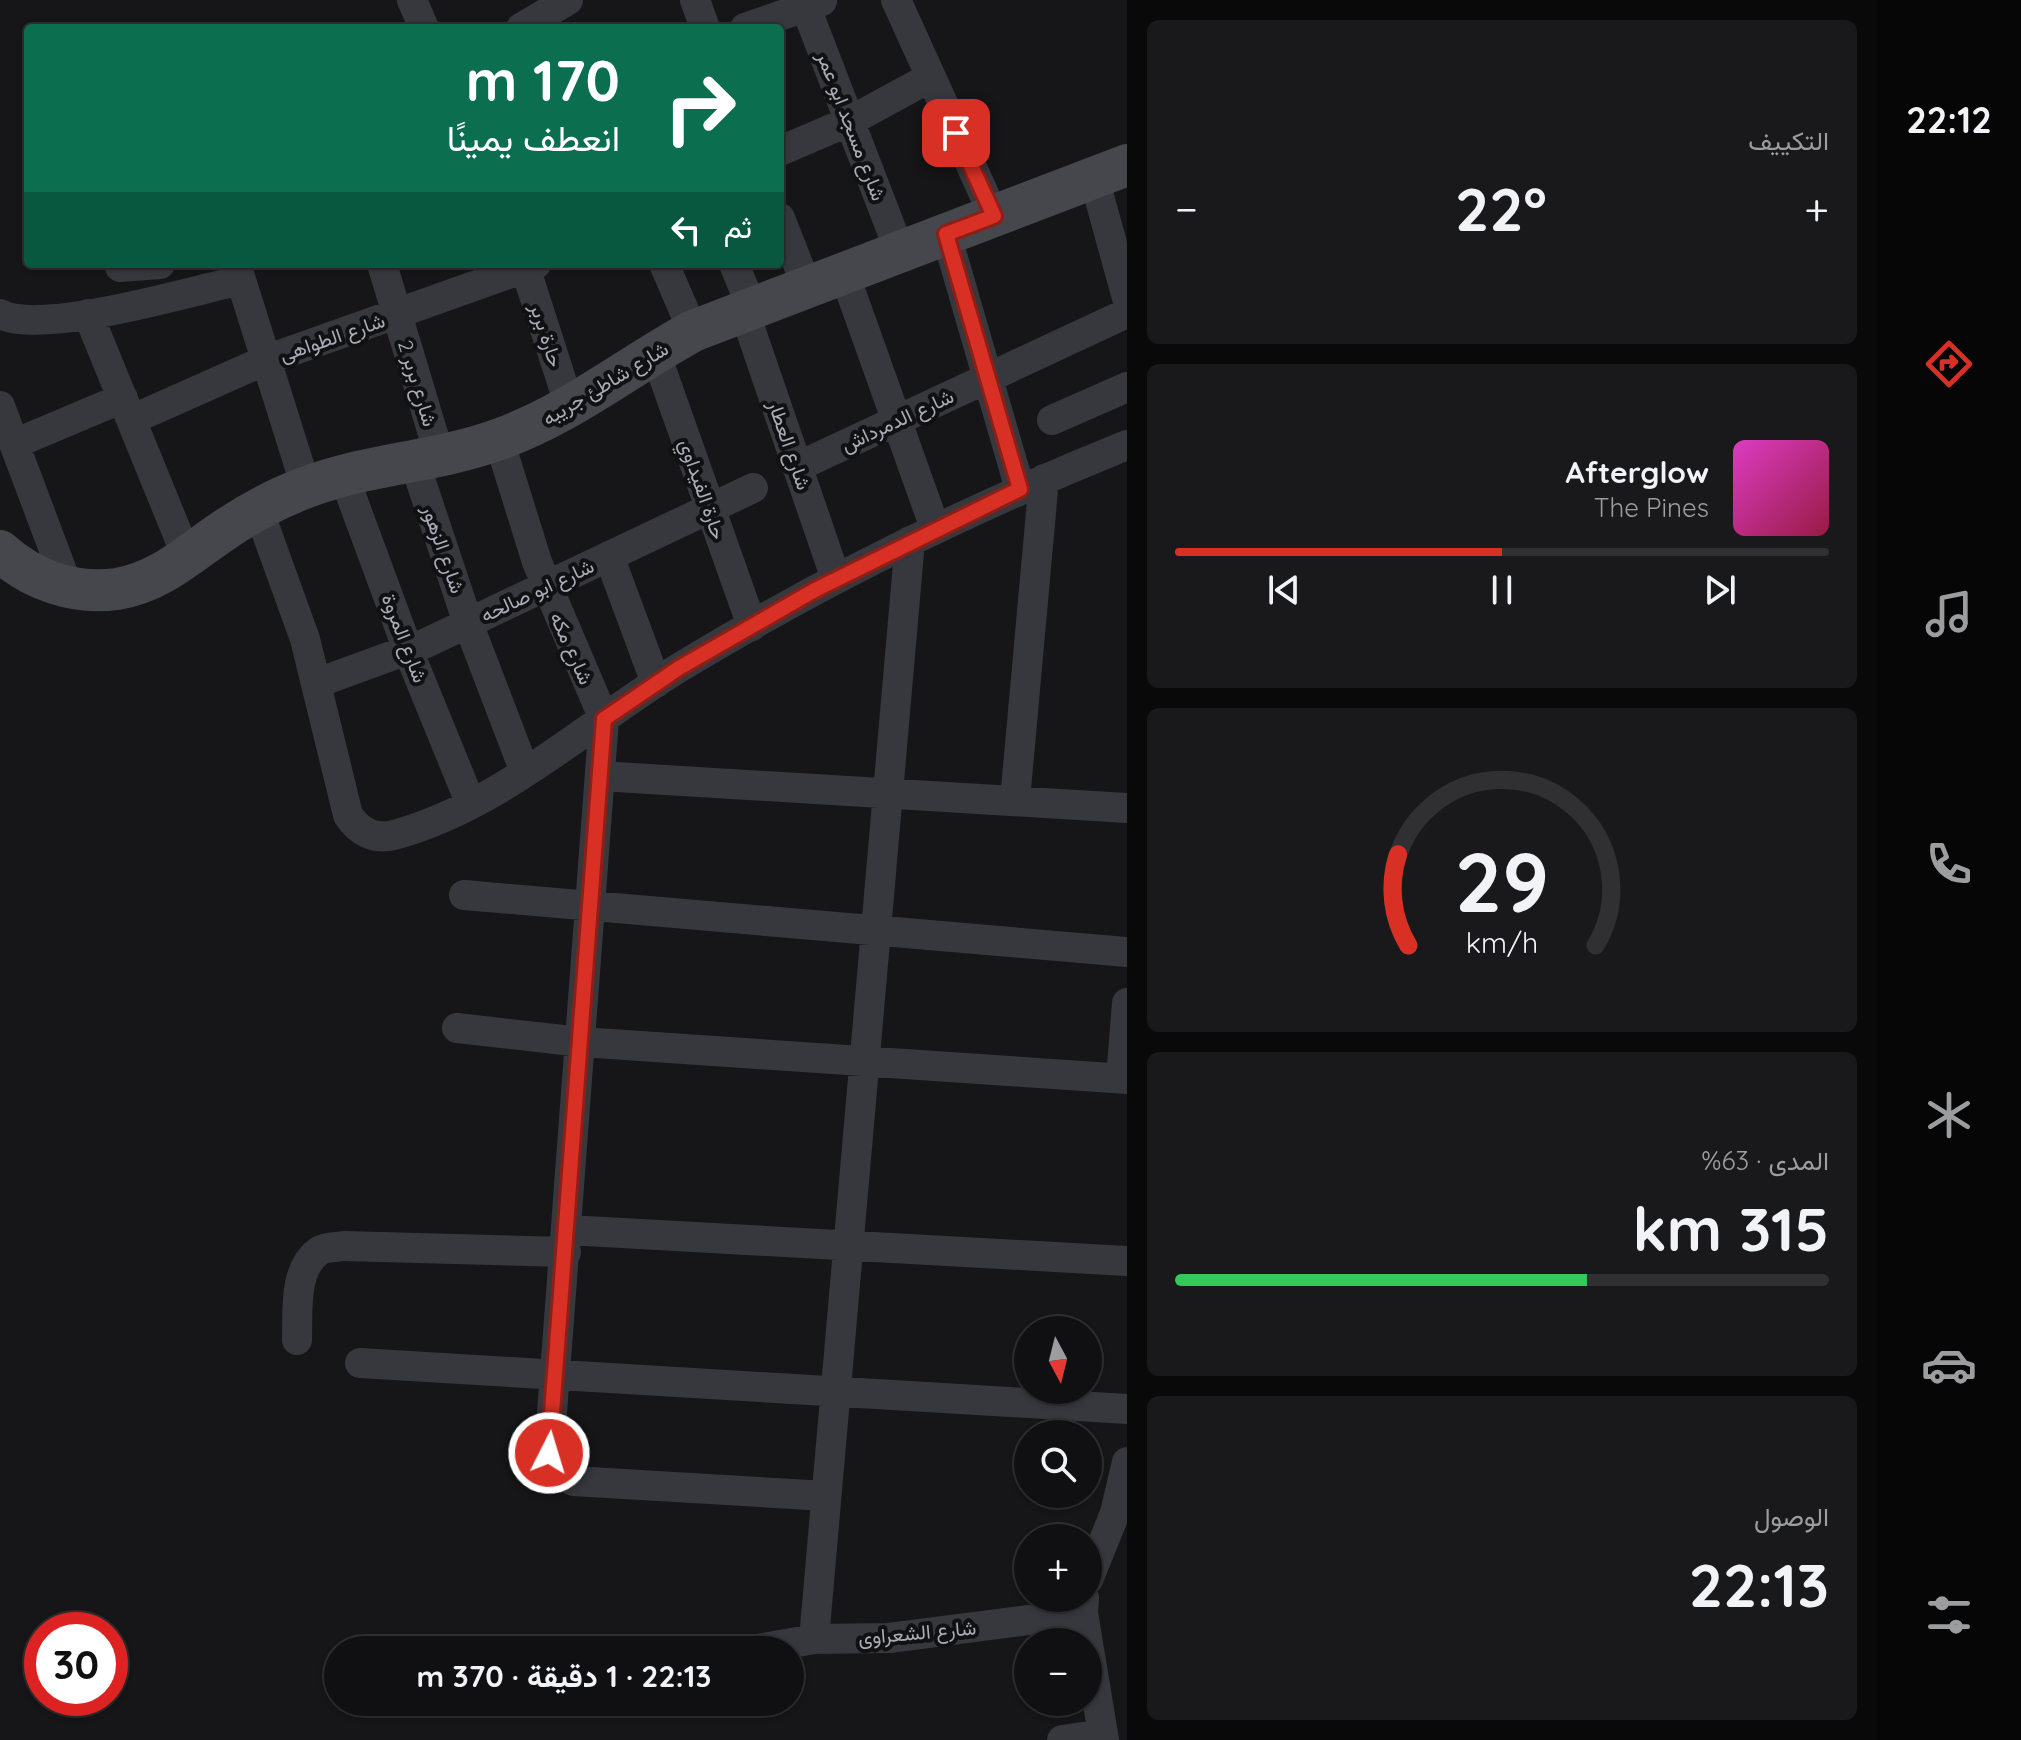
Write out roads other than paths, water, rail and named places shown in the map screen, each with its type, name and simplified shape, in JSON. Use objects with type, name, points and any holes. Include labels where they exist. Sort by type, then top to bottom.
[{"type":"street","points":[[412,0],[422,24]]},
{"type":"street","points":[[528,24],[568,0]]},
{"type":"street","points":[[695,0],[704,24]]},
{"type":"street","points":[[896,0],[994,216]]},
{"type":"street","points":[[755,24],[811,2]]},
{"type":"street","name":"شارع مسجد ابو عمر","points":[[811,2],[850,121],[900,252]]},
{"type":"street","points":[[784,149],[850,121],[931,77]]},
{"type":"street","points":[[1110,172],[1127,298]]},
{"type":"street","name":"شارع شاطئ جريبه","points":[[0,551],[24,570],[68,587],[100,590],[131,586],[161,574],[258,509],[325,480],[499,440],[570,407],[693,331],[1110,172]]},
{"type":"street","points":[[784,223],[826,280],[896,420],[923,534],[888,794],[814,1639]]},
{"type":"street","points":[[946,234],[988,378],[1032,484],[1015,800]]},
{"type":"street","name":"شارع بربر 2","points":[[383,268],[397,314],[427,459]]},
{"type":"street","name":"شارع الطواهى","points":[[14,444],[127,409],[521,268]]},
{"type":"street","name":"حارة بربر","points":[[530,268],[570,407]]},
{"type":"street","points":[[666,268],[693,331]]},
{"type":"street","name":"شارع العطار","points":[[735,268],[797,467],[836,579]]},
{"type":"street","points":[[0,314],[20,319],[88,314],[239,272]]},
{"type":"street","name":"شارع المروة","points":[[239,272],[266,360],[408,650],[470,802]]},
{"type":"street","name":"شارع الدمرداش","points":[[797,467],[1127,313]]},
{"type":"street","points":[[88,314],[187,557]]},
{"type":"street","name":"حارة الفيداوي","points":[[655,352],[752,626]]},
{"type":"street","points":[[1052,420],[1127,387]]},
{"type":"street","points":[[0,406],[68,587]]},
{"type":"street","name":"شارع مكه","points":[[499,440],[546,586],[604,719]]},
{"type":"street","points":[[258,509],[317,683],[346,809],[357,826],[376,836],[390,836],[470,802],[525,772],[656,683],[836,579],[923,534],[1127,445]]},
{"type":"street","name":"شارع الزهور","points":[[427,459],[468,623],[525,772]]},
{"type":"street","name":"شارع ابو صالحه","points":[[317,683],[408,650],[753,488]]},
{"type":"street","points":[[609,556],[656,683]]},
{"type":"street","points":[[604,719],[549,1453],[555,1471],[573,1481],[826,1496]]},
{"type":"street","points":[[600,776],[1127,808]]},
{"type":"street","points":[[464,895],[1127,952]]},
{"type":"street","points":[[457,1028],[581,1042],[1124,1078],[1127,1003]]},
{"type":"street","points":[[297,1340],[299,1287],[307,1266],[320,1250],[344,1246],[567,1241],[850,1246],[1127,1261]]},
{"type":"street","points":[[360,1363],[1127,1409]]},
{"type":"street","points":[[1113,1554],[1127,1462]]},
{"type":"street","name":"شارع الشعراوى","points":[[804,1641],[889,1638],[1047,1612]]},
{"type":"street","points":[[1062,1740],[1103,1737],[1085,1612]]}]
